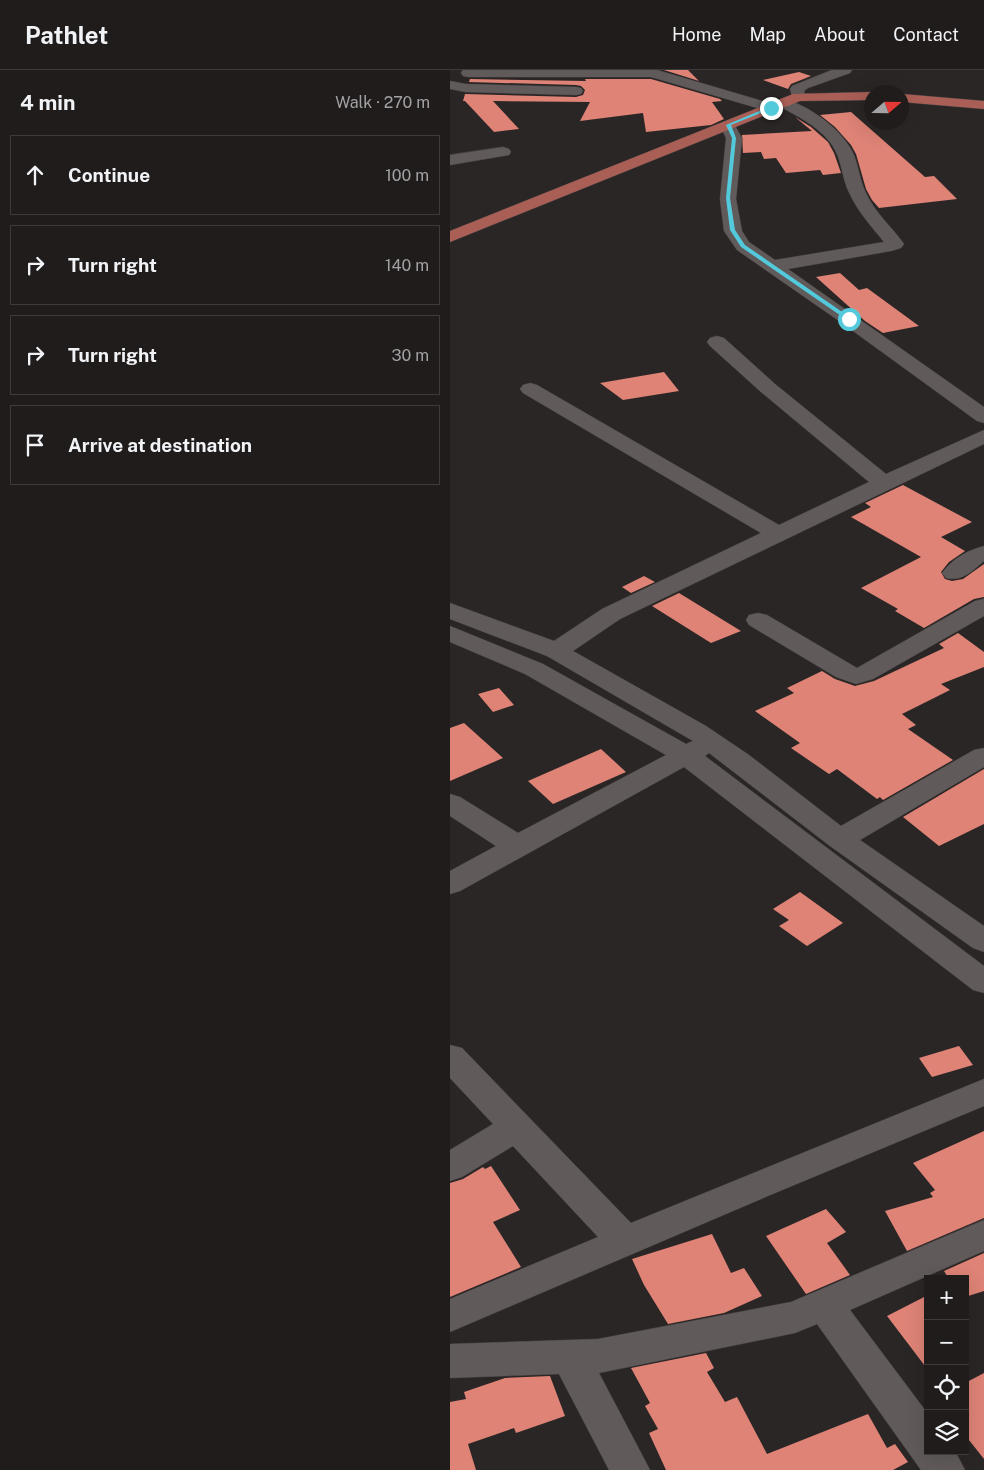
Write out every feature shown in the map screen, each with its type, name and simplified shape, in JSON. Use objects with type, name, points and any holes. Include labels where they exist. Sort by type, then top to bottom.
[{"type":"main road","points":[[450,237],[784,103],[864,97]]},
{"type":"main road","points":[[909,99],[984,105]]},
{"type":"street","points":[[784,103],[803,85],[845,70]]},
{"type":"street","points":[[450,80],[470,71],[655,71],[784,103],[823,127],[835,138],[849,159],[854,187],[895,244],[773,266]]},
{"type":"street","points":[[450,85],[574,96],[584,71]]},
{"type":"street","points":[[728,125],[734,138],[728,198],[733,230],[743,246],[984,417]]},
{"type":"street","points":[[450,160],[503,152]]},
{"type":"street","points":[[717,342],[768,388],[883,483]]},
{"type":"street","points":[[530,389],[777,533]]},
{"type":"street","points":[[556,651],[611,614],[777,533],[984,436]]},
{"type":"street","points":[[954,573],[976,556],[984,553]]},
{"type":"street","points":[[758,620],[844,672],[856,676],[864,674],[984,606]]},
{"type":"street","points":[[450,610],[556,651],[710,741],[840,839],[984,941]]},
{"type":"street","points":[[450,633],[534,669],[686,755],[804,843],[984,982]]},
{"type":"street","points":[[450,884],[710,741]]},
{"type":"street","points":[[840,839],[984,756]]},
{"type":"street","points":[[450,803],[517,846]]},
{"type":"street","points":[[450,1056],[625,1242]]},
{"type":"street","points":[[450,1316],[984,1092]]},
{"type":"street","points":[[450,1166],[517,1127]]},
{"type":"street","points":[[450,1361],[598,1356],[795,1317],[984,1235]]},
{"type":"street","points":[[825,1305],[924,1441]]},
{"type":"street","points":[[570,1357],[630,1470]]},
{"type":"street","points":[[934,1455],[944,1470]]},
{"type":"building","points":[[664,70],[688,70],[699,81]]},
{"type":"building","points":[[799,72],[811,76],[791,84],[788,89],[763,80]]},
{"type":"building","points":[[470,79],[586,81],[585,79],[651,79],[720,99],[722,101],[712,102],[724,119],[711,125],[646,132],[643,113],[580,121],[590,102],[493,101],[519,129],[494,132],[463,101],[465,94],[576,97],[583,95],[585,90],[581,86],[576,85],[469,82]]},
{"type":"building","points":[[851,112],[864,123],[864,130],[871,130],[925,177],[934,176],[957,199],[879,208],[866,189],[856,154],[851,145],[835,127],[820,115]]},
{"type":"building","points":[[795,117],[811,127],[828,142],[841,173],[823,175],[820,170],[786,173],[776,158],[764,159],[761,152],[743,153],[742,135],[812,131]]},
{"type":"building","points":[[840,273],[859,290],[867,288],[919,326],[883,333],[865,321],[816,277]]},
{"type":"building","points":[[664,372],[679,391],[623,400],[600,383]]},
{"type":"building","points":[[903,485],[972,522],[941,537],[965,551],[949,562],[941,572],[945,579],[952,581],[963,579],[984,564],[984,597],[974,599],[924,628],[895,611],[898,609],[861,588],[921,557],[851,517],[871,507],[865,503]]},
{"type":"building","points":[[644,576],[655,582],[631,593],[622,587]]},
{"type":"building","points":[[679,593],[741,631],[711,643],[652,606]]},
{"type":"building","points":[[958,633],[984,652],[984,667],[941,684],[950,690],[902,714],[916,725],[908,729],[953,760],[883,800],[880,797],[877,799],[837,769],[829,774],[791,748],[800,743],[755,711],[794,693],[787,688],[822,671],[835,679],[855,686],[874,681],[944,648],[939,644]]},
{"type":"building","points":[[499,688],[514,705],[493,712],[478,694]]},
{"type":"building","points":[[464,723],[503,758],[450,781],[450,728]]},
{"type":"building","points":[[601,749],[626,772],[553,804],[528,781]]},
{"type":"building","points":[[984,769],[984,824],[939,846],[903,817]]},
{"type":"building","points":[[800,892],[843,923],[807,946],[779,926],[789,920],[773,909]]},
{"type":"building","points":[[959,1046],[973,1065],[932,1077],[919,1058]]},
{"type":"building","points":[[984,1131],[984,1218],[907,1251],[885,1211],[933,1197],[930,1193],[935,1190],[913,1163]]},
{"type":"building","points":[[491,1166],[520,1210],[493,1222],[521,1267],[450,1297],[450,1183],[463,1179],[483,1167],[485,1169]]},
{"type":"building","points":[[826,1209],[846,1232],[827,1243],[850,1275],[806,1294],[766,1236]]},
{"type":"building","points":[[712,1234],[731,1273],[744,1268],[762,1296],[724,1313],[668,1324],[644,1285],[632,1259]]},
{"type":"building","points":[[984,1253],[984,1291],[969,1296],[969,1275],[946,1275],[944,1271]]},
{"type":"building","points":[[924,1297],[924,1365],[887,1316]]},
{"type":"building","points":[[706,1353],[714,1368],[707,1372],[725,1402],[737,1397],[767,1454],[868,1414],[887,1448],[895,1444],[908,1462],[893,1470],[666,1470],[649,1433],[658,1429],[645,1406],[650,1403],[631,1368]]},
{"type":"building","points":[[984,1373],[984,1459],[969,1440],[969,1381]]},
{"type":"building","points":[[550,1376],[565,1416],[516,1433],[514,1428],[468,1444],[476,1470],[450,1470],[450,1402],[466,1399],[464,1392],[505,1378]]},
{"type":"route","points":[[771,108],[728,125],[734,138],[728,198],[733,230],[743,246],[849,319]]}]
